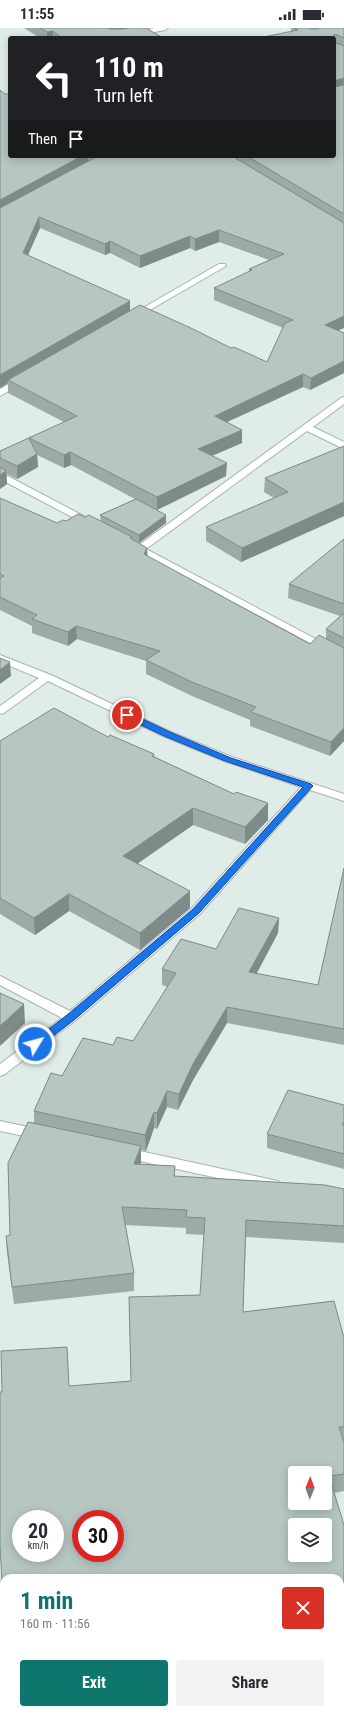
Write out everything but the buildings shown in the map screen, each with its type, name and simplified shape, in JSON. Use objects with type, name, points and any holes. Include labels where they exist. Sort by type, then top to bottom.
[{"type":"street","points":[[123,36],[164,28]]},
{"type":"street","points":[[128,319],[222,266]]},
{"type":"street","points":[[0,393],[27,377]]},
{"type":"street","points":[[140,549],[344,400]]},
{"type":"street","points":[[307,428],[344,446]]},
{"type":"street","points":[[0,475],[98,527]]},
{"type":"street","points":[[126,542],[344,658]]},
{"type":"street","points":[[0,658],[47,677],[167,734],[228,759],[344,798]]},
{"type":"street","points":[[0,710],[47,677]]},
{"type":"street","points":[[0,1071],[70,1017],[196,911],[308,786]]},
{"type":"street","points":[[0,980],[70,1017]]},
{"type":"street","points":[[0,1126],[55,1138]]},
{"type":"street","points":[[110,1150],[289,1188]]},
{"type":"route","points":[[35,1044],[70,1017],[196,911],[308,786],[228,759],[167,734],[127,715]]}]
